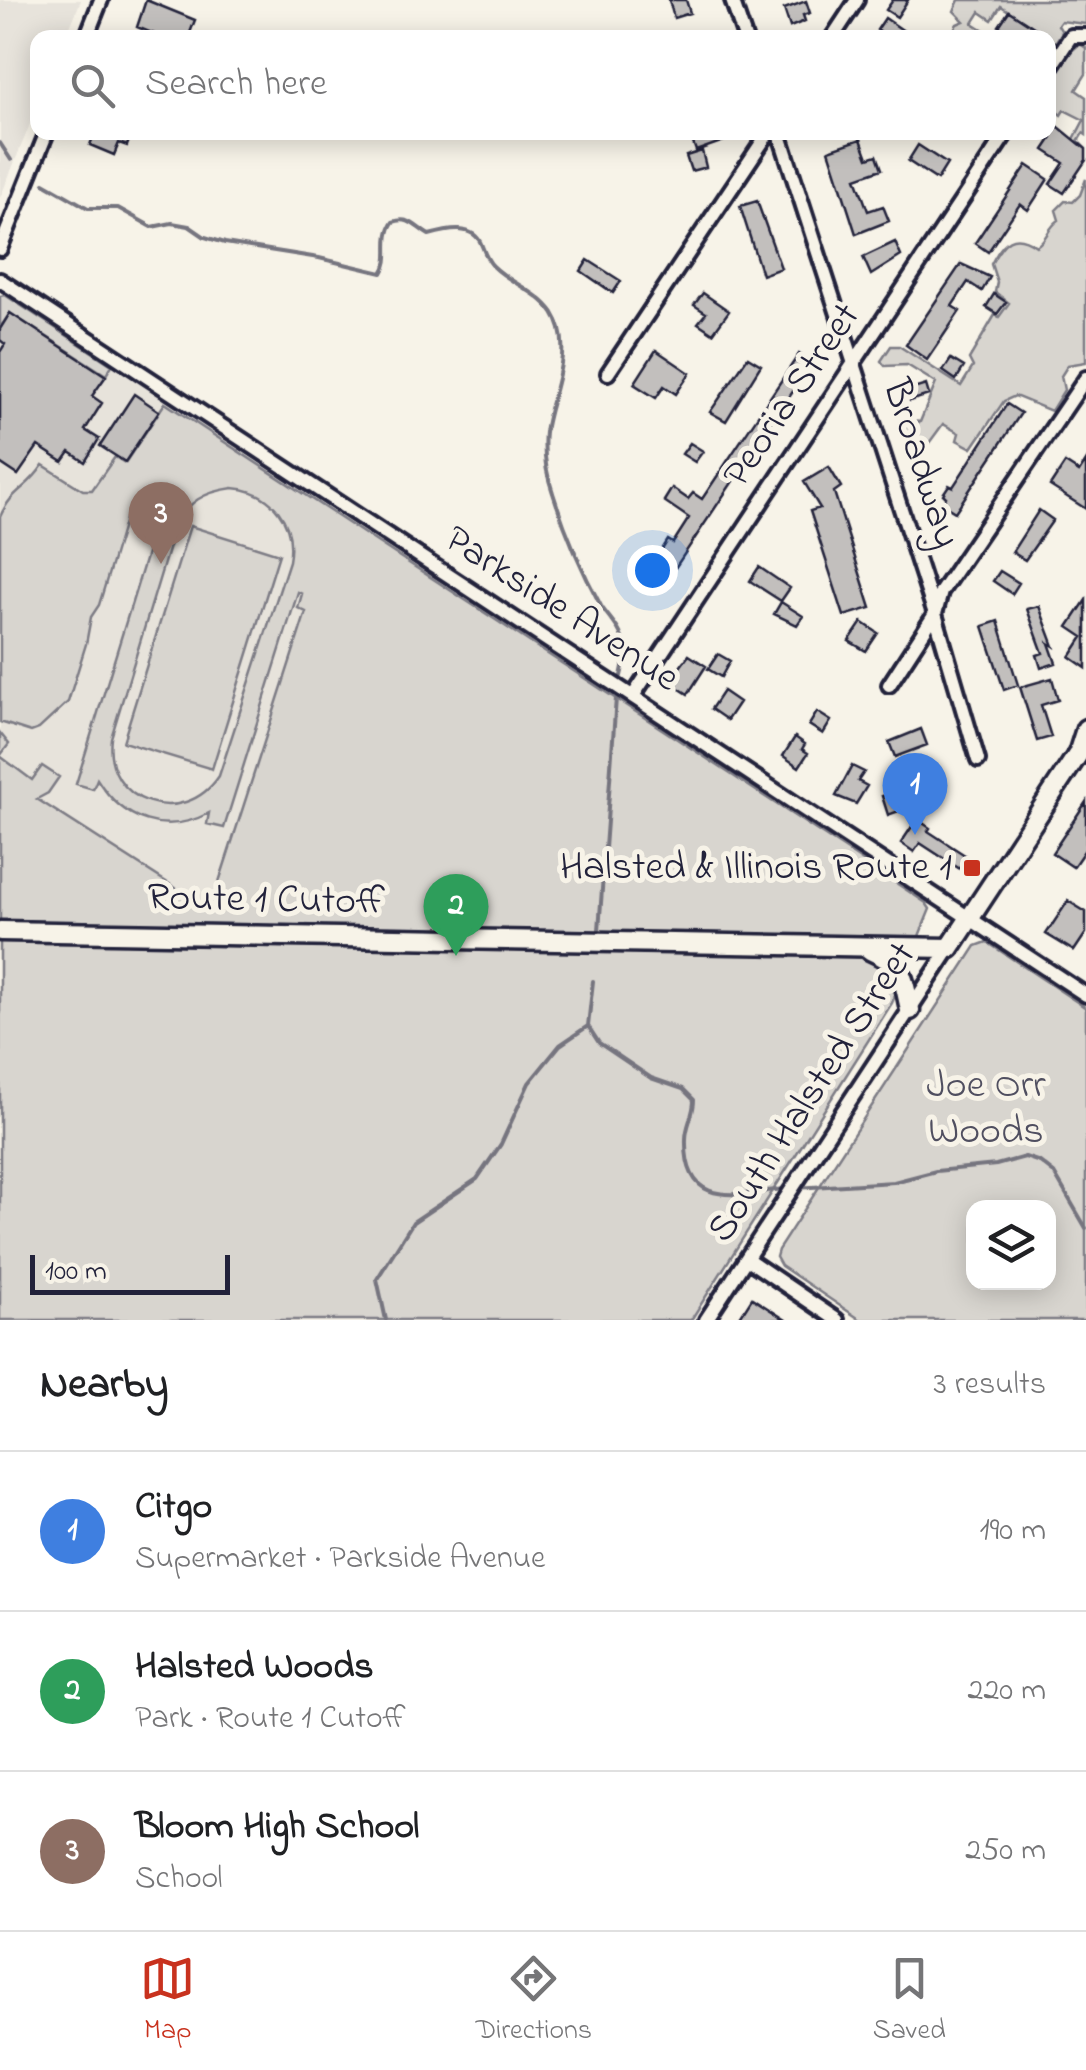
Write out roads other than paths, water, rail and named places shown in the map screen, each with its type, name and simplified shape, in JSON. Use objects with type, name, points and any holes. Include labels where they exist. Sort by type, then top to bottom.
[{"type":"main road","name":"South Halsted Street","points":[[950,948],[1083,754],[1086,728]]},
{"type":"main road","name":"Route 1 Cutoff","points":[[0,930],[950,948]]},
{"type":"main road","points":[[864,948],[890,959],[901,970],[910,1010]]},
{"type":"street","points":[[89,30],[101,0]]},
{"type":"street","points":[[732,0],[743,30]]},
{"type":"street","points":[[837,30],[857,0]]},
{"type":"street","points":[[1056,59],[1072,36],[1082,35]]},
{"type":"street","points":[[0,249],[44,140]]},
{"type":"street","points":[[608,373],[763,140]]},
{"type":"street","name":"Broadway","points":[[782,140],[936,614],[978,760]]},
{"type":"street","name":"Peoria Street","points":[[633,696],[1003,140]]},
{"type":"street","name":"Parkside Avenue","points":[[0,280],[1086,995]]},
{"type":"street","points":[[889,686],[936,614],[941,592],[1086,378]]},
{"type":"street","name":"South Halsted Street","points":[[706,1320],[950,948]]},
{"type":"street","points":[[747,1259],[837,1320]]},
{"type":"waterway","points":[[0,143],[11,160]]},
{"type":"waterway","points":[[44,183],[88,208],[118,208],[152,227],[172,223],[189,226],[205,237],[225,243],[382,273],[393,222],[408,221],[429,235],[459,230],[473,234],[493,266],[540,299],[559,327],[562,357],[545,432],[547,470],[581,565],[620,634],[624,652],[621,676]]},
{"type":"waterway","points":[[599,930],[616,698]]},
{"type":"waterway","points":[[593,981],[588,1026],[599,1043],[651,1078],[683,1089],[694,1100],[686,1139],[694,1178],[717,1193],[786,1189]]},
{"type":"waterway","points":[[386,1320],[377,1279],[413,1222],[477,1179],[501,1144],[529,1083],[560,1045],[588,1026]]},
{"type":"waterway","points":[[795,1188],[894,1182],[1025,1157],[1054,1173],[1086,1228]]},
{"type":"place","name":"Bloom High School","points":[[161,564]]},
{"type":"place","name":"Citgo","points":[[915,835]]},
{"type":"place","name":"Halsted & Illinois Route 1","points":[[972,868]]},
{"type":"place","name":"Halsted Woods","points":[[456,956]]},
{"type":"park label","name":"Joe Orr Woods","points":[[986,1109]]}]
